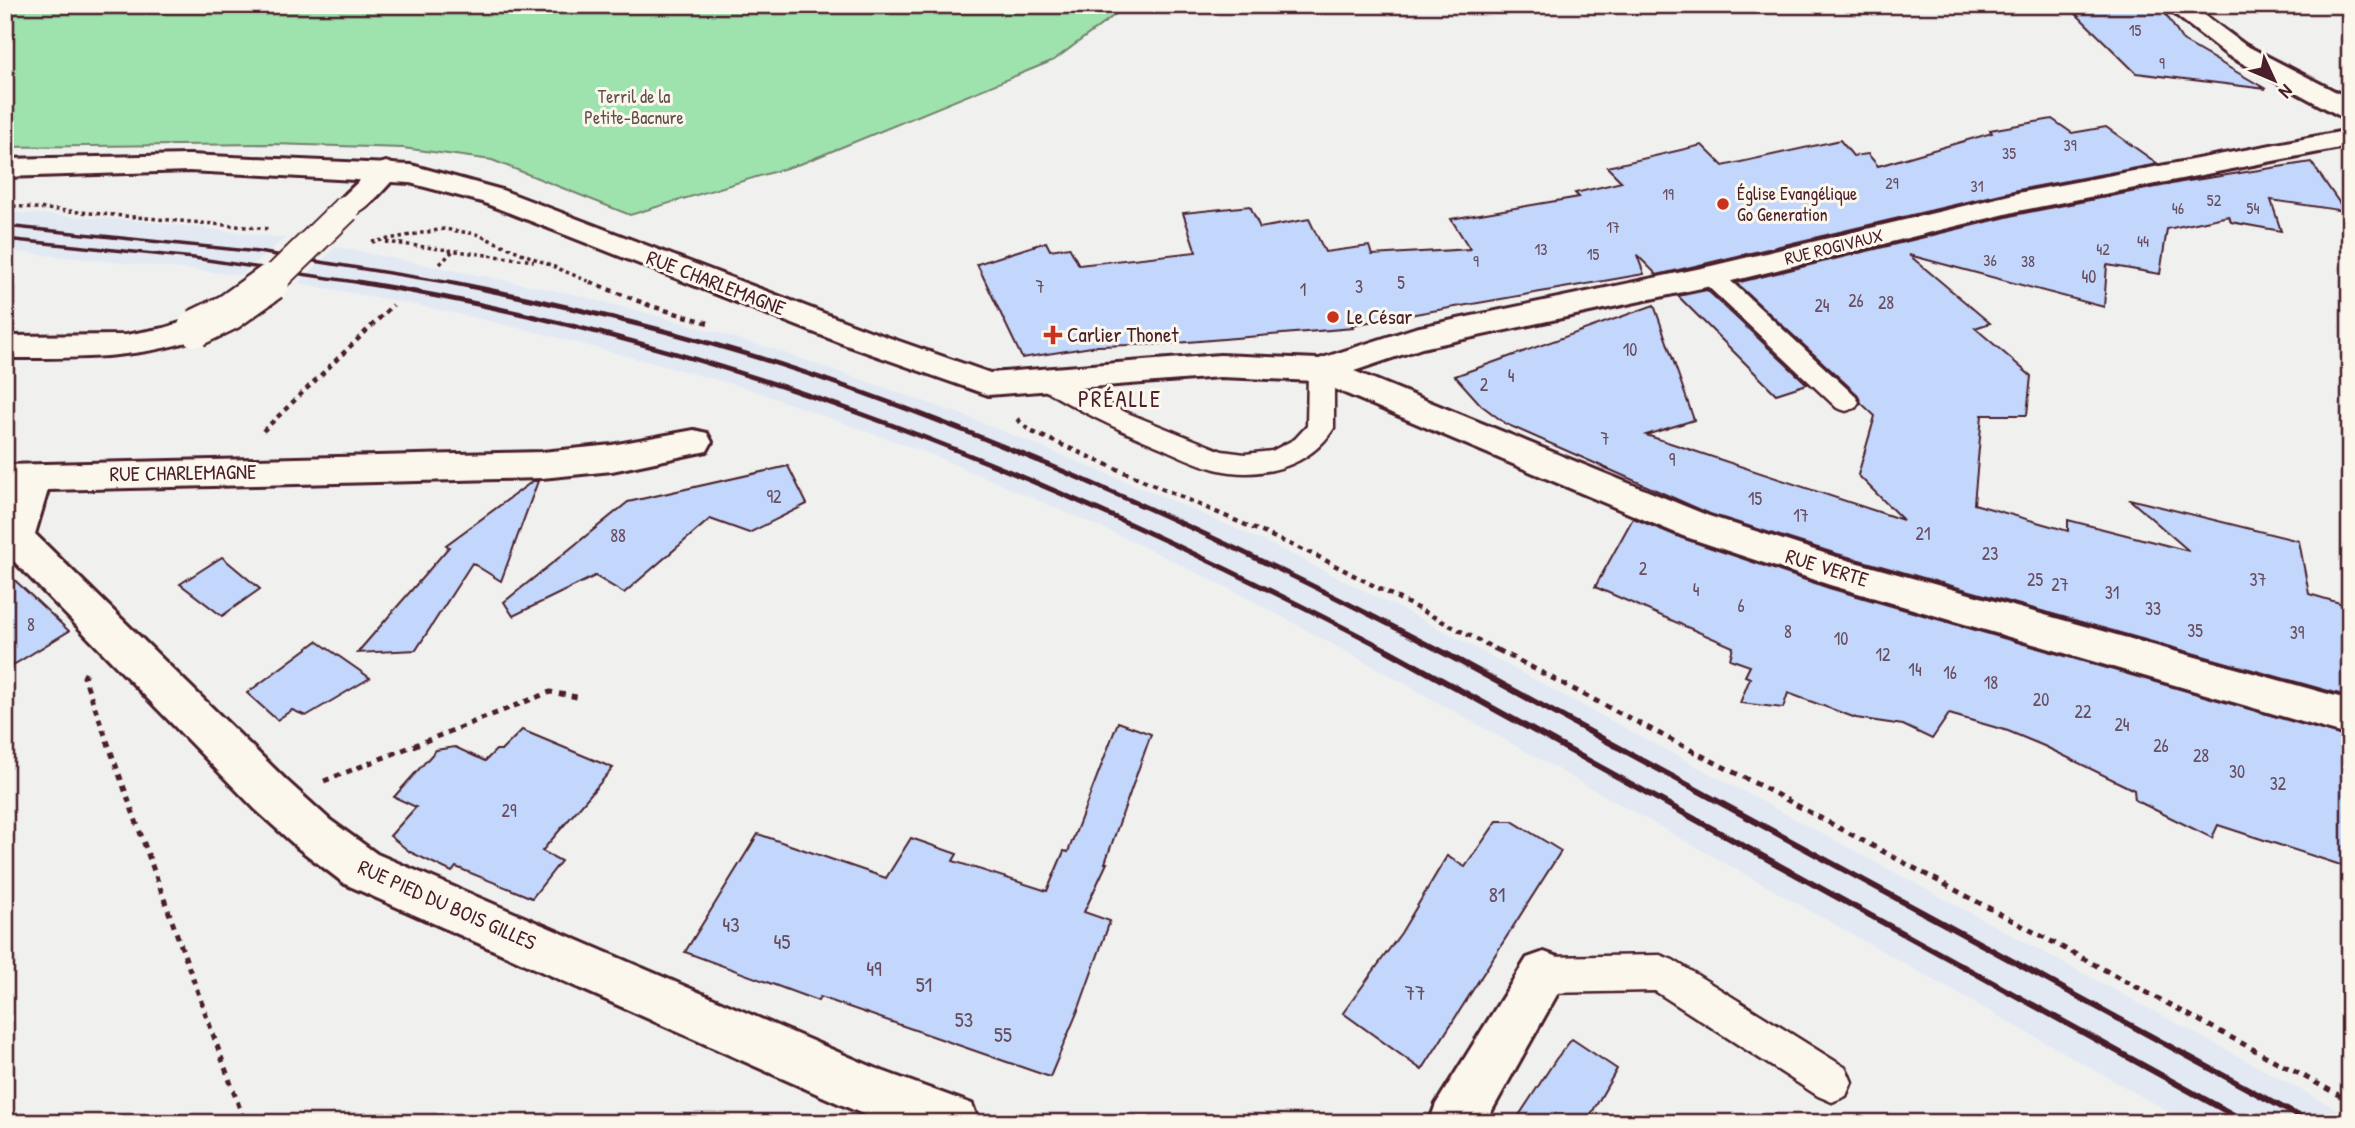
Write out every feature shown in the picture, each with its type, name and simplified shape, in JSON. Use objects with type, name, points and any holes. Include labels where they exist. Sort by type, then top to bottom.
[{"type":"street","points":[[2175,5],[2236,50],[2350,110]]},
{"type":"street","name":"RUE ROGIVAUX","points":[[1321,370],[1388,347],[1711,276],[2018,201],[2350,138]]},
{"type":"street","name":"RUE CHARLEMAGNE","points":[[5,168],[189,163],[411,174],[492,196],[858,338],[988,384],[1220,366],[1321,370]]},
{"type":"street","points":[[5,347],[108,347],[172,338],[196,328],[229,312],[263,290],[386,172]]},
{"type":"street","points":[[1388,347],[1381,364],[1389,384],[1407,404]]},
{"type":"street","name":"RUE VERTE","points":[[1321,370],[1696,526],[1830,570],[2350,718]]},
{"type":"street","name":"RUE CHARLEMAGNE","points":[[20,478],[542,465],[612,458],[694,442]]},
{"type":"street","name":"RUE PIED DU BOIS GILLES","points":[[20,478],[15,538],[110,630],[279,803],[331,849],[361,869],[878,1094],[953,1123]]},
{"type":"street","points":[[1455,1123],[1544,975]]},
{"type":"lane","points":[[1711,276],[1846,402]]},
{"type":"lane","points":[[1048,381],[1111,416],[1218,460],[1245,464],[1277,460],[1305,446],[1320,428],[1321,370]]},
{"type":"lane","points":[[1544,975],[1660,973],[1832,1082]]},
{"type":"path","points":[[5,206],[272,230]]},
{"type":"path","points":[[538,261],[401,246],[382,241],[444,229],[476,234],[651,306],[715,325]]},
{"type":"path","points":[[440,264],[453,251]]},
{"type":"path","points":[[220,473],[393,305]]},
{"type":"path","points":[[1010,384],[1009,411],[1030,431],[1191,499],[1341,569],[1770,791],[2350,1101]]},
{"type":"path","points":[[84,677],[246,1123]]},
{"type":"path","points":[[279,803],[330,778],[550,692],[577,697]]},
{"type":"shaded area","points":[[5,212],[142,221],[285,238],[241,275],[5,251]]},
{"type":"shaded area","points":[[336,247],[573,294],[779,351],[966,416],[1166,498],[1275,546],[1427,622],[2350,1116],[2350,1123],[2189,1123],[1389,675],[1240,594],[1130,540],[930,454],[743,387],[536,332],[427,307],[298,283]]},
{"type":"green space","name":"Terril de la Petite-Bacnure","points":[[5,5],[1128,5],[1054,60],[803,163],[630,215],[492,160],[403,148],[272,144],[5,147]]},
{"type":"building","points":[[2067,5],[2160,5],[2183,41],[2266,89],[2136,73]]},
{"type":"building","points":[[2052,119],[2072,133],[2106,127],[2158,164],[2018,190],[1657,275],[1637,255],[1644,274],[1352,325],[1353,328],[1164,344],[1098,346],[1022,358],[977,264],[1046,242],[1050,250],[1069,247],[1079,265],[1196,252],[1183,213],[1250,206],[1260,228],[1309,219],[1325,252],[1369,246],[1372,255],[1470,249],[1451,219],[1579,197],[1575,193],[1622,182],[1607,167],[1702,145],[1723,166],[1840,140],[1853,156],[1868,154],[1878,166],[1992,133],[1990,130]]},
{"type":"building","points":[[2311,162],[2345,211],[2271,200],[2281,231],[2231,222],[2229,216],[2167,229],[2160,274],[2107,265],[2104,307],[1909,255],[1990,323],[1975,328],[2031,376],[2027,415],[1982,415],[1974,504],[2068,531],[2068,520],[2189,551],[2129,499],[2299,541],[2309,594],[2350,606],[2350,697],[1834,553],[1710,514],[1506,424],[1481,405],[1455,376],[1654,305],[1694,420],[1646,435],[1903,520],[1858,475],[1875,416],[1861,403],[1857,394],[1736,283],[2019,214],[2182,182]]},
{"type":"building","points":[[1707,290],[1807,384],[1776,394],[1678,296]]},
{"type":"building","points":[[788,466],[807,504],[749,533],[710,519],[624,593],[595,576],[513,616],[504,602],[628,502]]},
{"type":"building","points":[[533,481],[538,481],[501,581],[472,563],[416,650],[357,653],[449,547],[446,545]]},
{"type":"building","points":[[1633,518],[1682,538],[1829,588],[2350,738],[2350,868],[2218,825],[2212,838],[2135,800],[2134,790],[2044,746],[2008,731],[1949,714],[1932,739],[1903,725],[1856,718],[1788,693],[1783,708],[1740,703],[1750,678],[1745,676],[1750,666],[1730,659],[1733,647],[1595,587]]},
{"type":"building","points":[[222,557],[260,589],[222,616],[180,584]]},
{"type":"building","points":[[5,571],[69,631],[5,670]]},
{"type":"building","points":[[317,641],[370,678],[306,716],[292,710],[277,720],[247,693]]},
{"type":"building","points":[[1118,722],[1151,734],[1107,863],[1084,912],[1110,921],[1079,1008],[1050,1077],[820,997],[818,1001],[685,952],[758,834],[886,878],[911,838],[957,854],[953,861],[1047,891],[1064,851],[1068,852]]},
{"type":"building","points":[[522,730],[613,768],[542,851],[561,861],[532,898],[456,867],[452,872],[410,852],[390,836],[416,807],[394,797],[436,750],[455,747],[485,761],[496,750],[502,750]]},
{"type":"building","points":[[1497,821],[1512,821],[1561,851],[1422,1070],[1343,1013],[1401,933],[1447,856],[1465,867]]},
{"type":"building","points":[[1572,1039],[1617,1069],[1586,1123],[1514,1123],[1556,1059]]},
{"type":"railway","points":[[5,226],[258,252],[458,284]]},
{"type":"railway","points":[[5,239],[194,258],[367,284]]},
{"type":"railway","points":[[358,282],[367,284]]},
{"type":"railway","points":[[449,282],[674,333],[806,373],[888,402],[1050,465],[1130,500],[1287,573],[1442,652]]},
{"type":"railway","points":[[367,284],[496,308],[630,341],[761,380],[890,424],[1016,474],[1142,529],[1391,652]]},
{"type":"railway","points":[[1387,650],[2248,1123]]},
{"type":"railway","points":[[1439,650],[2311,1123]]},
{"type":"place","name":"Église Evangélique Go Generation","points":[[1723,204]]},
{"type":"place","name":"Le César","points":[[1333,317]]},
{"type":"place","name":"Carlier Thonet","points":[[1053,335]]},
{"type":"district","name":"PRÉALLE","points":[[1120,399]]}]
